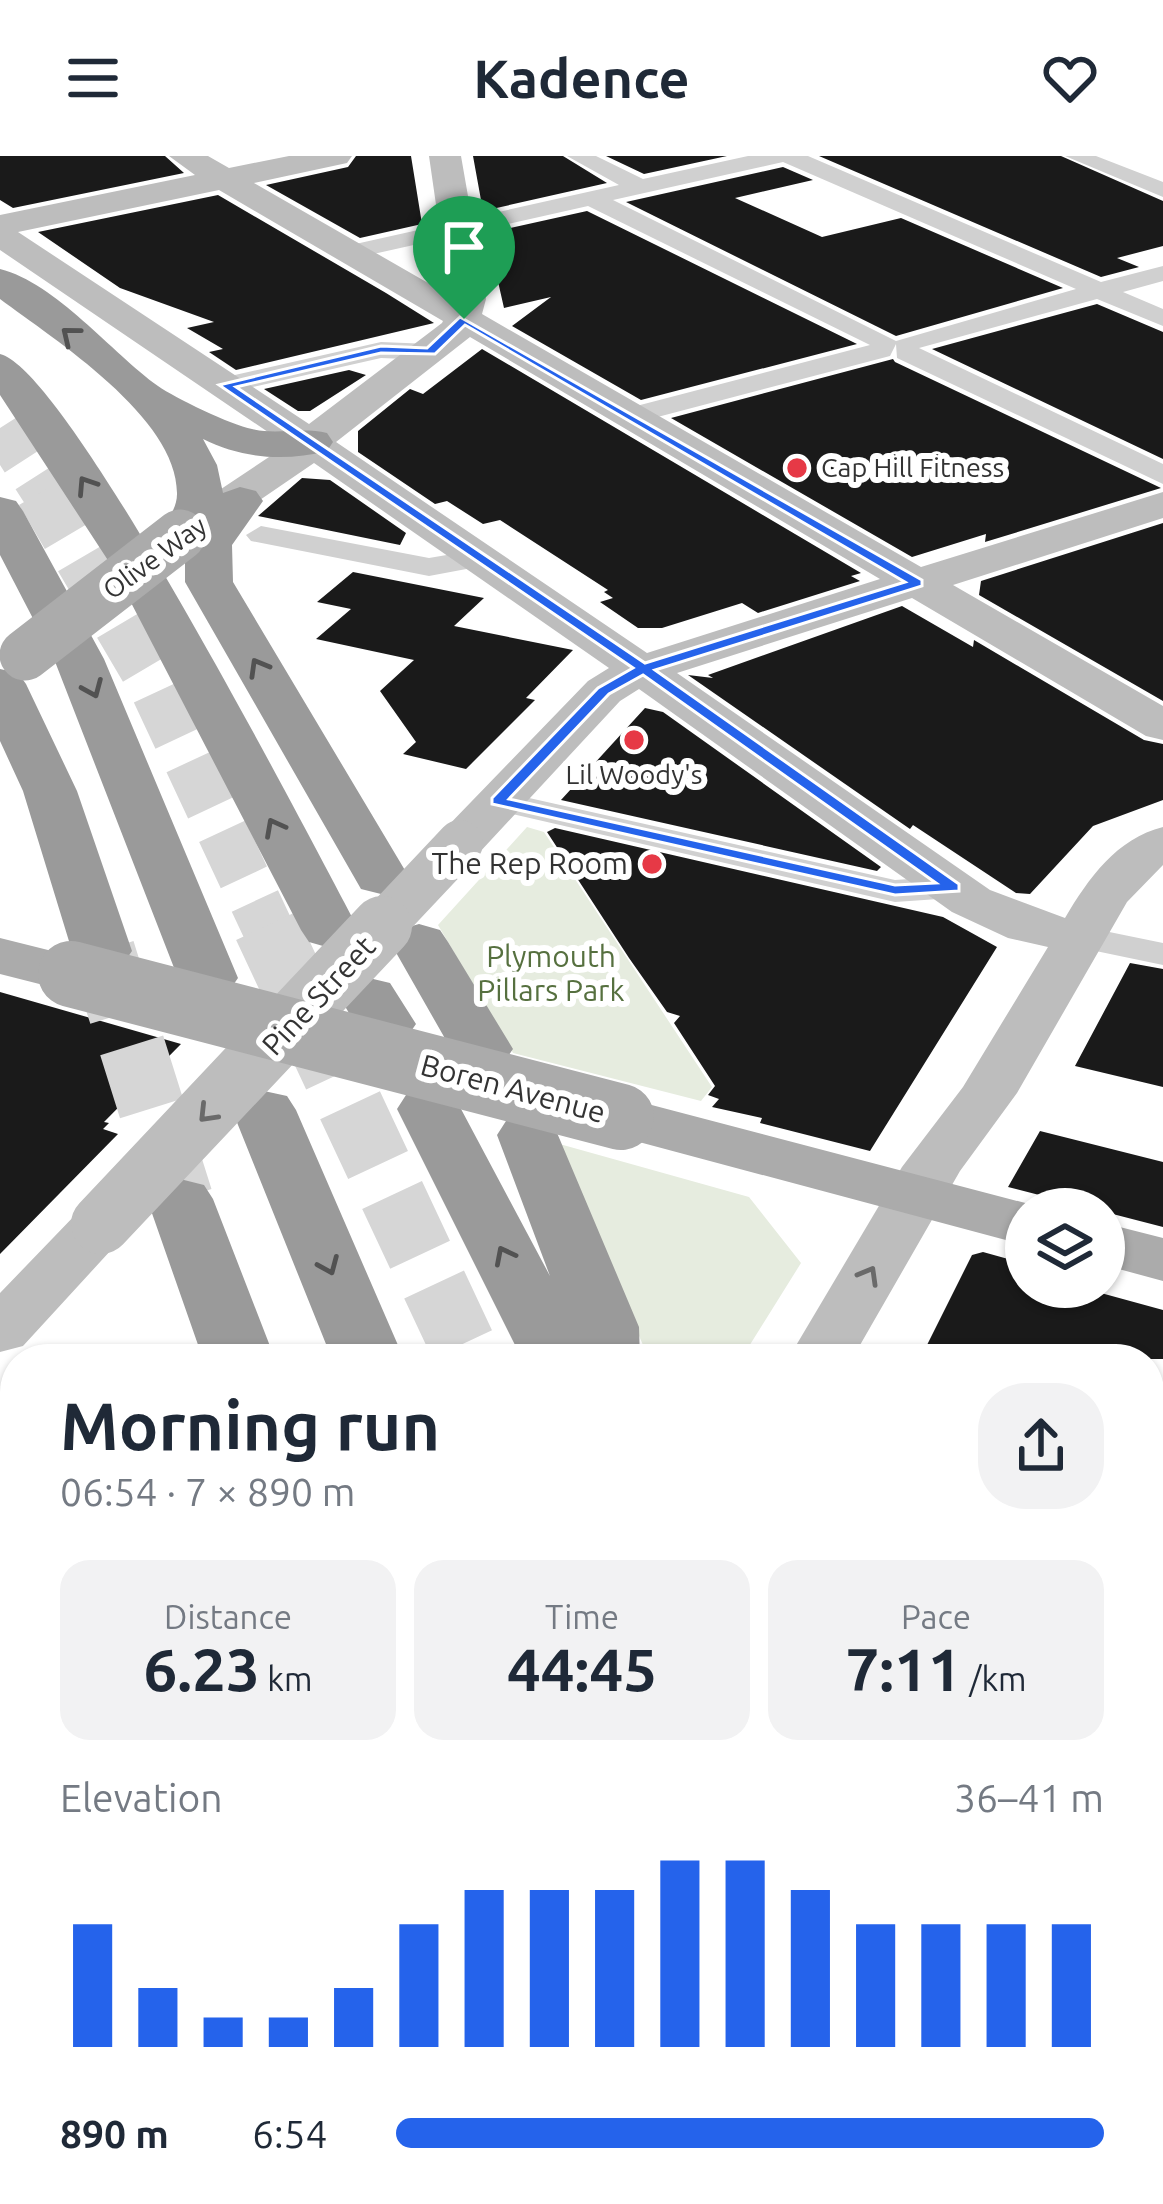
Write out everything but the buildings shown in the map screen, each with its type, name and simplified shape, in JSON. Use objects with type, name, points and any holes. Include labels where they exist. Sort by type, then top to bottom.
[{"type":"highway","points":[[0,280],[139,392],[172,426],[196,466],[200,494],[196,514],[180,535]]},
{"type":"highway","points":[[0,366],[48,425],[105,514],[330,930]]},
{"type":"highway","points":[[139,392],[245,442],[310,442]]},
{"type":"highway","points":[[0,511],[80,659],[208,978]]},
{"type":"highway","points":[[251,518],[209,545],[209,582],[381,877]]},
{"type":"highway","points":[[0,605],[81,745],[128,775]]},
{"type":"highway","points":[[0,680],[50,791],[102,951]]},
{"type":"highway","points":[[418,942],[482,1049]]},
{"type":"highway","points":[[430,1109],[550,1344]]},
{"type":"highway","points":[[264,1110],[362,1344]]},
{"type":"highway","points":[[529,1135],[604,1327],[604,1344]]},
{"type":"highway","points":[[180,1199],[233,1344]]},
{"type":"main road","points":[[185,156],[1163,726]]},
{"type":"main road","points":[[0,225],[336,156]]},
{"type":"main road","points":[[445,156],[467,298],[464,319]]},
{"type":"main road","points":[[0,236],[482,557],[953,887],[1015,922],[1080,938]]},
{"type":"main road","name":"Olive Way","points":[[0,680],[180,535],[251,518],[310,442],[430,352],[464,319]]},
{"type":"main road","name":"Pine Street","points":[[0,1331],[604,691],[643,668],[1163,504]]},
{"type":"main road","points":[[829,1344],[916,1195],[988,1093],[1118,878],[1163,842]]},
{"type":"main road","name":"Boren Avenue","points":[[0,956],[1005,1218]]},
{"type":"main road","points":[[1125,1250],[1163,1260]]},
{"type":"street","points":[[578,156],[641,187]]},
{"type":"street","points":[[351,252],[778,156]]},
{"type":"street","points":[[789,156],[1163,318]]},
{"type":"street","points":[[1076,156],[1163,190]]},
{"type":"street","points":[[590,199],[1163,475]]},
{"type":"street","points":[[631,416],[1163,273]]},
{"type":"street","points":[[226,385],[381,350],[430,352]]},
{"type":"street","points":[[251,518],[429,567],[482,557]]},
{"type":"street","points":[[498,801],[895,890],[953,887]]},
{"type":"street","points":[[1080,938],[1163,954]]},
{"type":"green space","name":"Plymouth Pillars Park","points":[[527,827],[544,832],[712,1087],[701,1101],[513,1053],[438,925]]},
{"type":"green space","points":[[556,1143],[749,1197],[801,1263],[750,1344],[643,1344]]},
{"type":"tunnel","points":[[0,428],[43,495]]},
{"type":"tunnel","points":[[41,492],[151,679],[268,929]]},
{"type":"tunnel","points":[[266,926],[462,1344]]},
{"type":"tunnel","points":[[102,951],[180,1199]]},
{"type":"place","name":"Cap Hill Fitness","points":[[797,468]]},
{"type":"place","name":"Lil Woody's","points":[[634,740]]},
{"type":"place","name":"The Rep Room","points":[[652,864]]},
{"type":"route","points":[[464,319],[430,352],[381,350],[226,385],[643,668],[604,691],[498,801],[895,890],[953,887],[643,668],[917,583],[464,319]]}]
